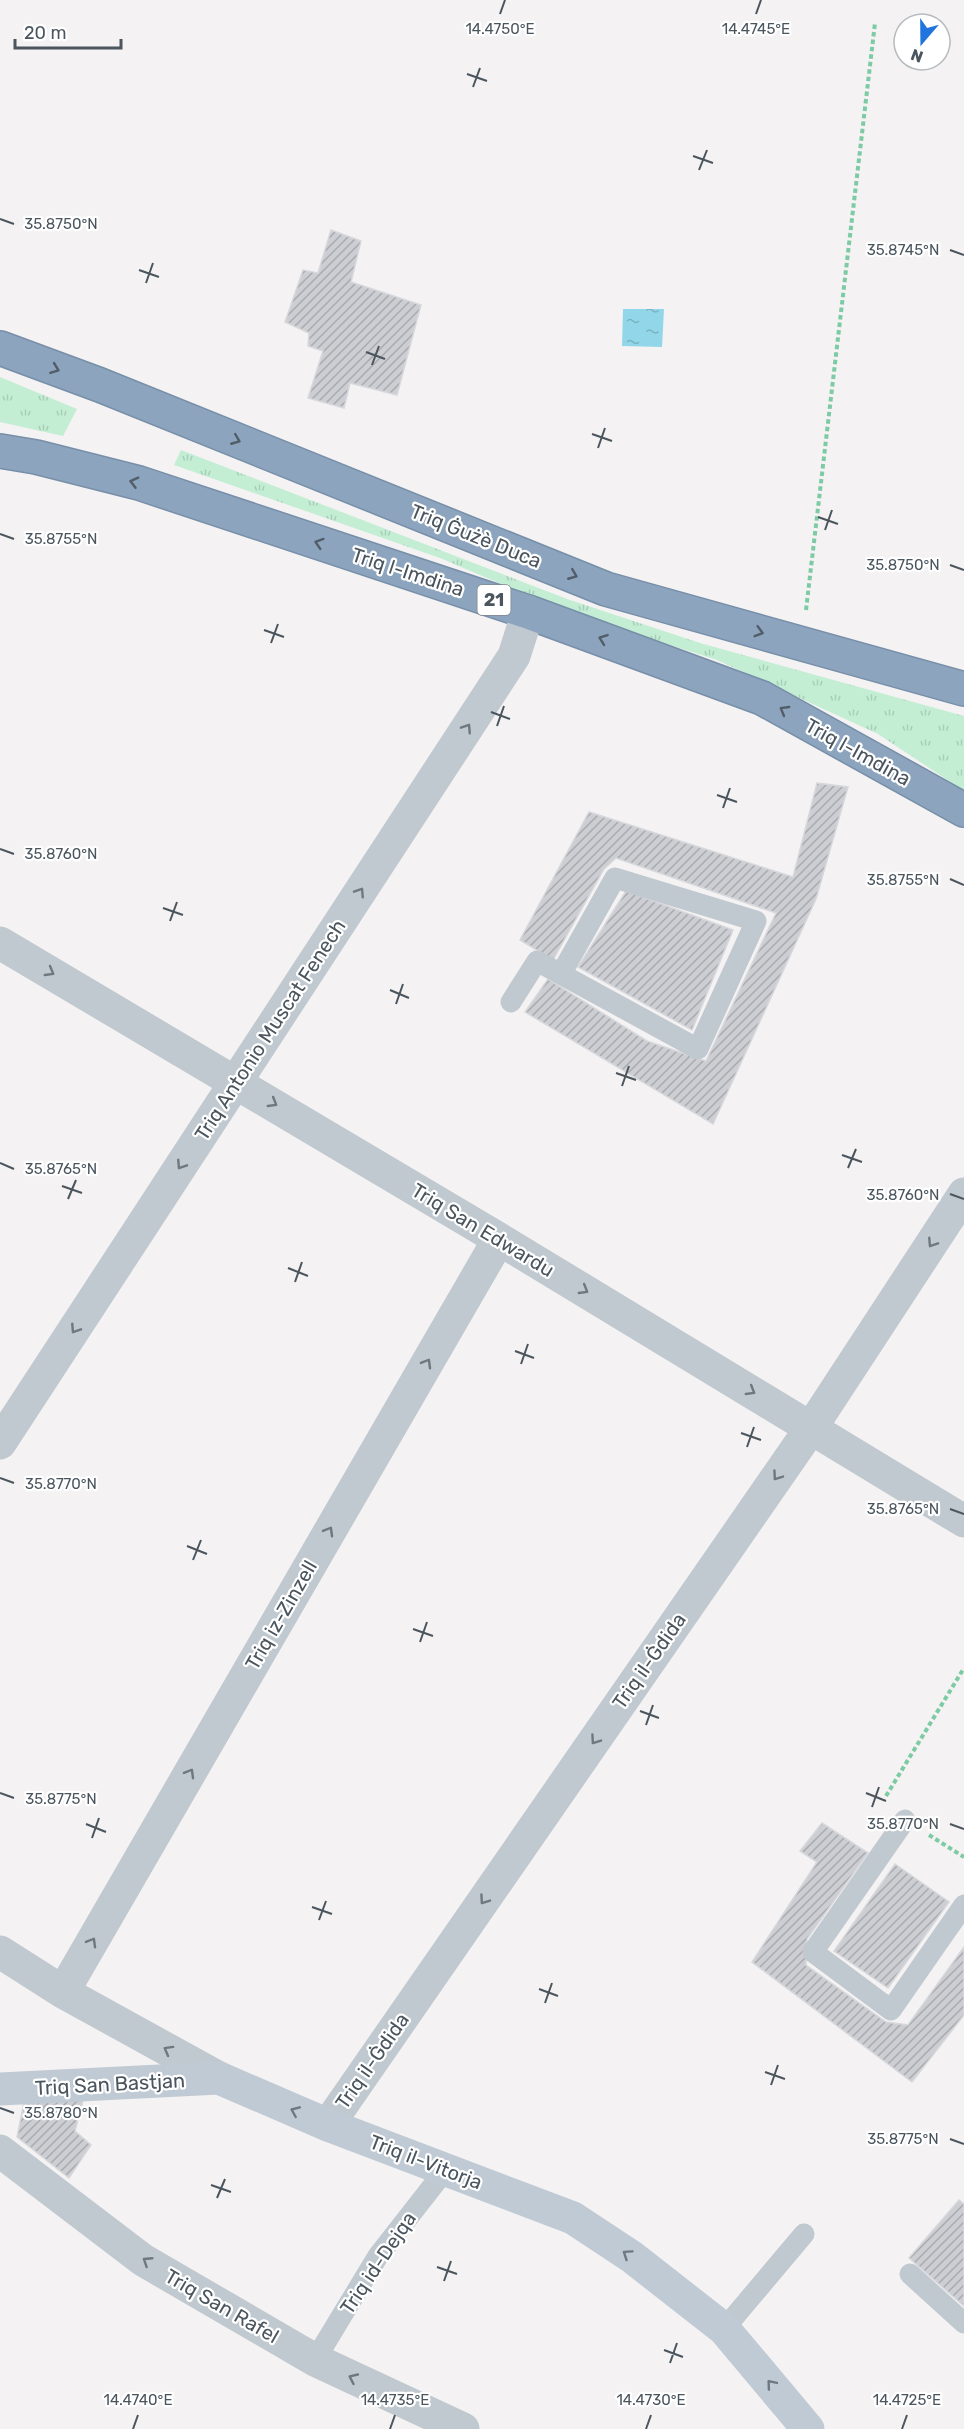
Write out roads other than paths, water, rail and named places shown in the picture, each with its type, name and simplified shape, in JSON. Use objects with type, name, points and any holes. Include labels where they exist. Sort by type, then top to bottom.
[{"type":"highway","name":"Triq Ġużè Duca","points":[[0,348],[606,589],[964,689]]},
{"type":"highway","name":"Triq l-Imdina","points":[[0,451],[36,457],[140,483],[528,612],[762,698],[964,810]]},
{"type":"street","name":"Triq Antonio Muscat Fenech","points":[[0,1443],[514,656],[528,612]]},
{"type":"street","name":"Triq San Edwardu","points":[[0,943],[236,1081],[964,1521]]},
{"type":"street","name":"Triq il-Ġdida","points":[[328,2125],[810,1428],[964,1194]]},
{"type":"street","name":"Triq iz-Zinzell","points":[[63,1992],[499,1239]]},
{"type":"street","name":"Triq il-Vitorja","points":[[0,1952],[63,1992],[219,2078],[328,2125],[573,2218],[632,2257],[724,2329],[808,2429]]},
{"type":"street","name":"Triq San Bastjan","points":[[0,2089],[219,2078]]},
{"type":"street","name":"Triq San Rafel","points":[[0,2151],[143,2260],[315,2360],[463,2429]]},
{"type":"lane","points":[[511,1002],[537,961],[561,974],[698,1048],[756,921],[615,878],[561,974]]},
{"type":"lane","points":[[905,1820],[813,1952],[891,2010],[964,1905]]},
{"type":"lane","name":"Triq id-Dejqa","points":[[315,2360],[378,2256],[446,2169]]},
{"type":"lane","points":[[724,2329],[804,2234]]},
{"type":"lane","points":[[910,2274],[964,2323]]},
{"type":"water","points":[[623,309],[664,309],[662,347],[622,346]]}]
